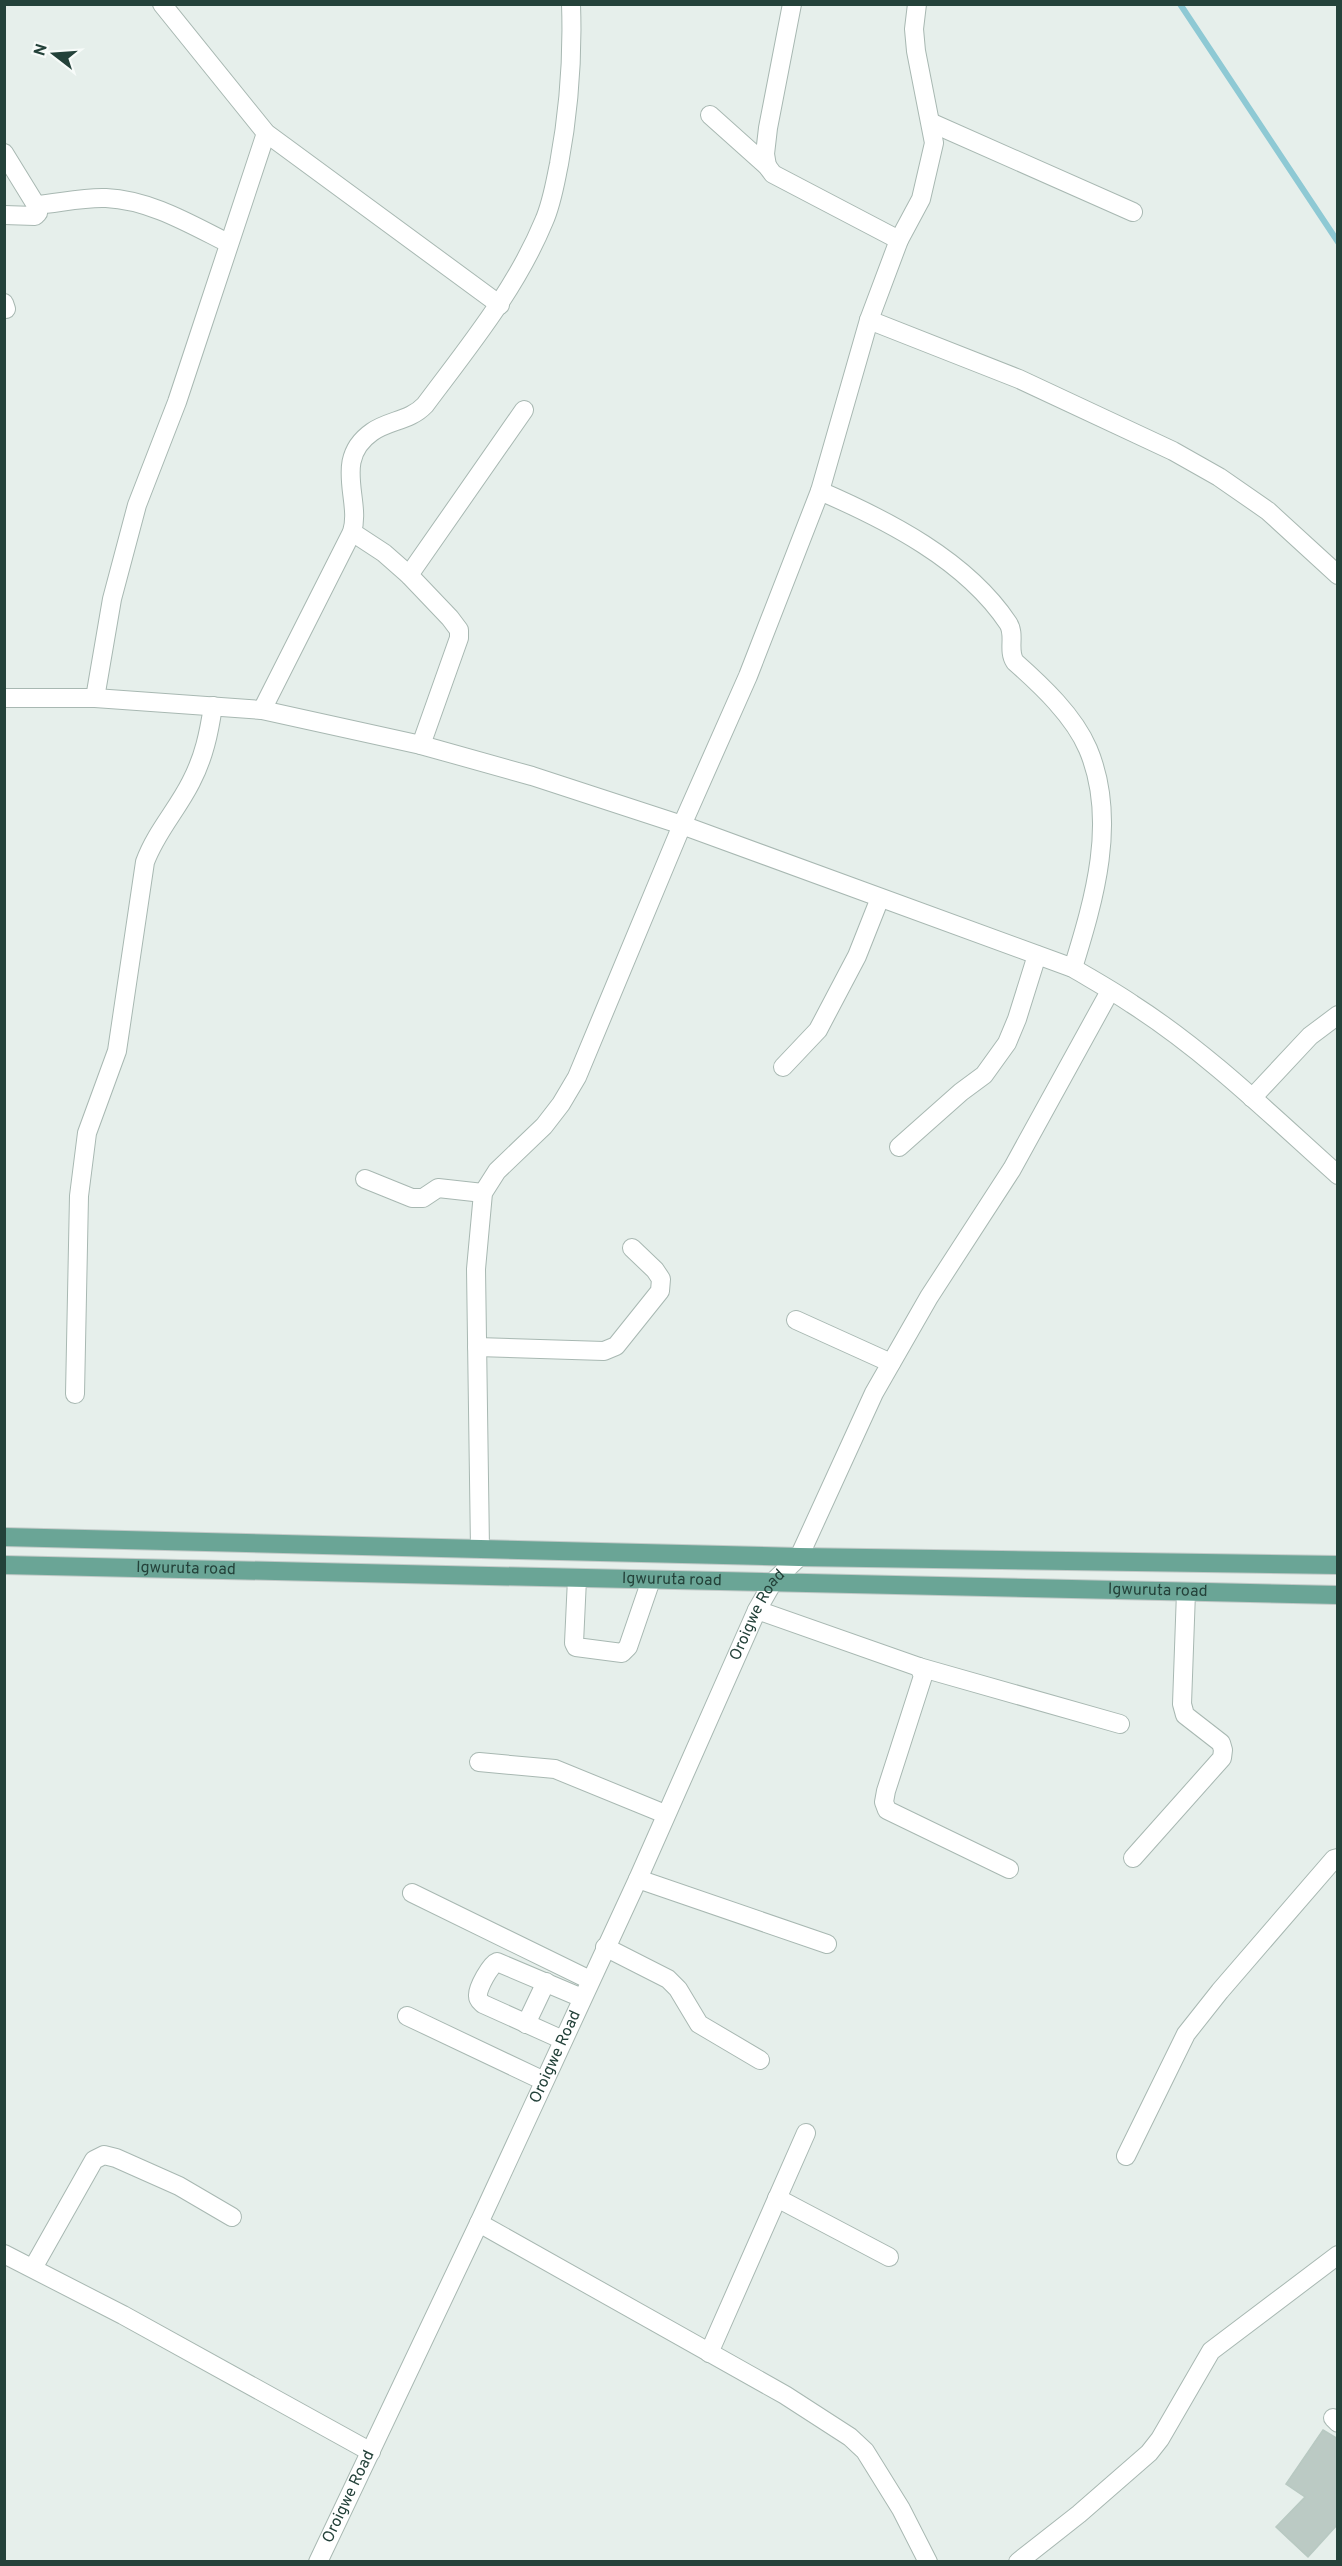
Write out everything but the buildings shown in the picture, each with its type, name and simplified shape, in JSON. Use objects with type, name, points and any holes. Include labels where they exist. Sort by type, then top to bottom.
[{"type":"main road","name":"Igwuruta road","points":[[4,1537],[799,1557],[1338,1564]]},
{"type":"main road","name":"Igwuruta road","points":[[5,1566],[1338,1595]]},
{"type":"street","points":[[162,4],[266,133],[500,305]]},
{"type":"street","points":[[262,710],[355,521],[350,489],[350,468],[357,448],[371,433],[419,411],[500,305],[544,222],[551,202],[568,113],[573,52],[571,4]]},
{"type":"street","points":[[767,166],[765,154],[768,128],[792,4]]},
{"type":"street","points":[[480,1549],[476,1269],[483,1193],[497,1171],[544,1126],[561,1104],[577,1077],[682,825],[748,676],[820,491],[869,320],[899,240],[921,199],[934,143],[932,123],[916,51],[914,29],[917,4]]},
{"type":"street","points":[[710,115],[773,174],[899,240]]},
{"type":"street","points":[[932,123],[1132,212]]},
{"type":"street","points":[[95,698],[112,599],[136,505],[177,402],[266,133]]},
{"type":"street","points":[[4,153],[36,205],[38,213],[35,216],[4,215]]},
{"type":"street","points":[[36,205],[105,198],[128,200],[166,213],[228,243]]},
{"type":"street","points":[[869,320],[1019,380],[1173,451],[1219,477],[1268,511],[1338,575]]},
{"type":"street","points":[[409,575],[524,410]]},
{"type":"street","points":[[820,491],[910,535],[988,597],[1009,625],[1012,633],[1012,657],[1015,662],[1066,715],[1088,748],[1096,773],[1101,816],[1099,868],[1092,906],[1073,968]]},
{"type":"street","points":[[351,532],[384,553],[409,575],[459,630],[459,638],[421,745]]},
{"type":"street","points":[[4,698],[95,698],[262,710],[421,745],[532,776],[682,825],[1073,968],[1132,1003],[1170,1031],[1252,1098],[1338,1175]]},
{"type":"street","points":[[75,1394],[79,1196],[87,1132],[117,1051],[145,862],[152,843],[190,784],[200,763],[209,736],[213,706]]},
{"type":"street","points":[[783,1067],[818,1030],[857,956],[880,898]]},
{"type":"street","points":[[899,1148],[961,1092],[984,1075],[990,1067],[1007,1043],[1037,955]]},
{"type":"street","points":[[799,1557],[874,1393],[929,1297],[1012,1169],[1110,991]]},
{"type":"street","points":[[1252,1098],[1310,1036],[1338,1015]]},
{"type":"street","points":[[365,1179],[412,1198],[423,1198],[438,1188],[483,1193]]},
{"type":"street","points":[[477,1347],[604,1351],[616,1346],[660,1292],[661,1279],[632,1248]]},
{"type":"street","points":[[796,1320],[891,1364]]},
{"type":"street","name":"Oroigwe Road","points":[[318,2562],[479,2223],[638,1879],[757,1610],[773,1582],[799,1557]]},
{"type":"street","points":[[577,1579],[574,1643],[576,1647],[622,1653],[628,1647],[651,1580]]},
{"type":"street","points":[[1133,1858],[1222,1758],[1221,1743],[1185,1715],[1182,1704],[1186,1592]]},
{"type":"street","points":[[757,1610],[919,1667],[1120,1724]]},
{"type":"street","points":[[919,1667],[923,1676],[886,1791],[886,1810],[1009,1869]]},
{"type":"street","points":[[479,1762],[555,1769],[665,1814]]},
{"type":"street","points":[[1126,2156],[1186,2034],[1220,1991],[1334,1859],[1338,1858]]},
{"type":"street","points":[[638,1879],[827,1944]]},
{"type":"street","points":[[412,1893],[590,1980]]},
{"type":"street","points":[[606,1947],[668,1979],[678,1989],[699,2024],[760,2060]]},
{"type":"street","points":[[563,2040],[479,2001],[478,1994],[491,1966],[498,1962],[582,1998]]},
{"type":"street","points":[[526,2024],[546,1982]]},
{"type":"street","points":[[407,2016],[544,2081]]},
{"type":"street","points":[[709,2353],[806,2133]]},
{"type":"street","points":[[33,2268],[94,2160],[104,2155],[116,2158],[179,2186],[232,2217]]},
{"type":"street","points":[[777,2198],[889,2257]]},
{"type":"street","points":[[479,2223],[785,2396],[850,2437],[865,2451],[901,2509],[928,2562]]},
{"type":"street","points":[[4,2254],[371,2452]]},
{"type":"street","points":[[1018,2562],[1079,2514],[1149,2453],[1160,2439],[1210,2351],[1338,2255]]},
{"type":"waterway","points":[[1180,4],[1338,242]]}]
